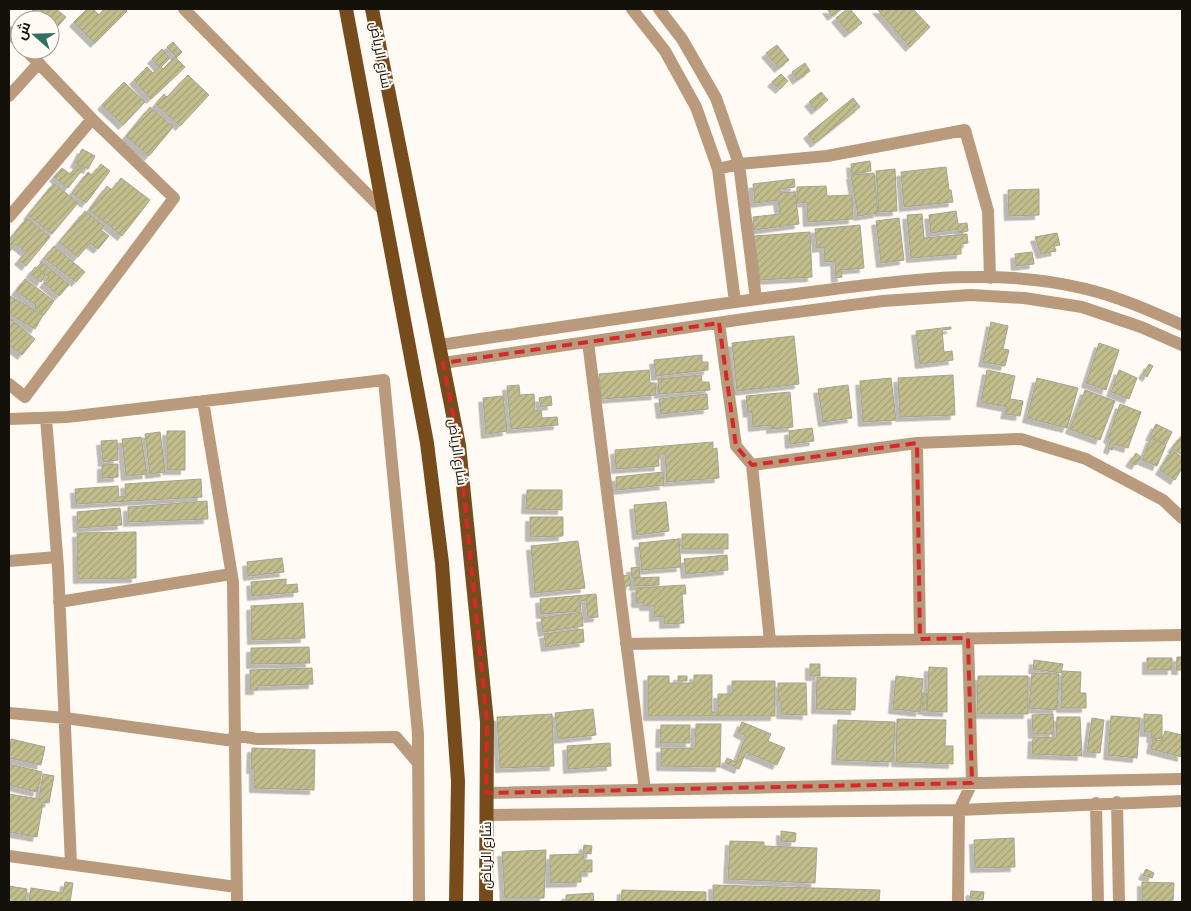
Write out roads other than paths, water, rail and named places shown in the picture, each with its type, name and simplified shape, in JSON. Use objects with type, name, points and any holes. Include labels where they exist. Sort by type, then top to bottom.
[{"type":"main road","name":"شارع الرياض","points":[[346,9],[427,443],[442,563],[458,781],[456,902]]},
{"type":"main road","name":"شارع الرياض","points":[[372,9],[459,445],[487,722],[486,902]]},
{"type":"street","points":[[184,9],[383,210]]},
{"type":"street","points":[[632,9],[665,51],[696,107],[718,169],[735,302]]},
{"type":"street","points":[[659,9],[682,39],[716,98],[739,164],[756,299]]},
{"type":"street","points":[[9,384],[25,397],[174,198],[92,119],[36,60]]},
{"type":"street","points":[[9,96],[39,63]]},
{"type":"street","points":[[9,217],[92,119]]},
{"type":"street","points":[[718,169],[739,164],[827,156],[965,130],[988,210],[990,278]]},
{"type":"street","points":[[439,345],[756,299],[882,283],[971,277],[1026,280],[1086,289],[1147,309],[1182,325]]},
{"type":"street","points":[[443,363],[719,323],[883,302],[971,295],[1024,298],[1082,307],[1141,326],[1182,345]]},
{"type":"street","points":[[719,323],[736,446],[752,465],[770,641]]},
{"type":"street","points":[[588,342],[645,790]]},
{"type":"street","points":[[9,419],[46,418],[384,380],[418,734],[419,902]]},
{"type":"street","points":[[203,401],[231,574],[237,902]]},
{"type":"street","points":[[46,418],[57,557],[72,864]]},
{"type":"street","points":[[752,465],[917,443],[1021,439],[1086,458],[1163,500],[1182,518]]},
{"type":"street","points":[[917,443],[920,639]]},
{"type":"street","points":[[9,561],[57,557]]},
{"type":"street","points":[[59,602],[231,574]]},
{"type":"street","points":[[626,644],[1182,634]]},
{"type":"street","points":[[958,902],[959,810],[972,783],[968,638]]},
{"type":"street","points":[[9,713],[234,738],[396,737],[418,763]]},
{"type":"street","points":[[486,793],[1182,779]]},
{"type":"street","points":[[486,815],[959,810],[1117,802],[1182,801]]},
{"type":"street","points":[[1117,802],[1119,902]]},
{"type":"street","points":[[1096,803],[1098,902]]},
{"type":"street","points":[[9,856],[236,887]]}]
